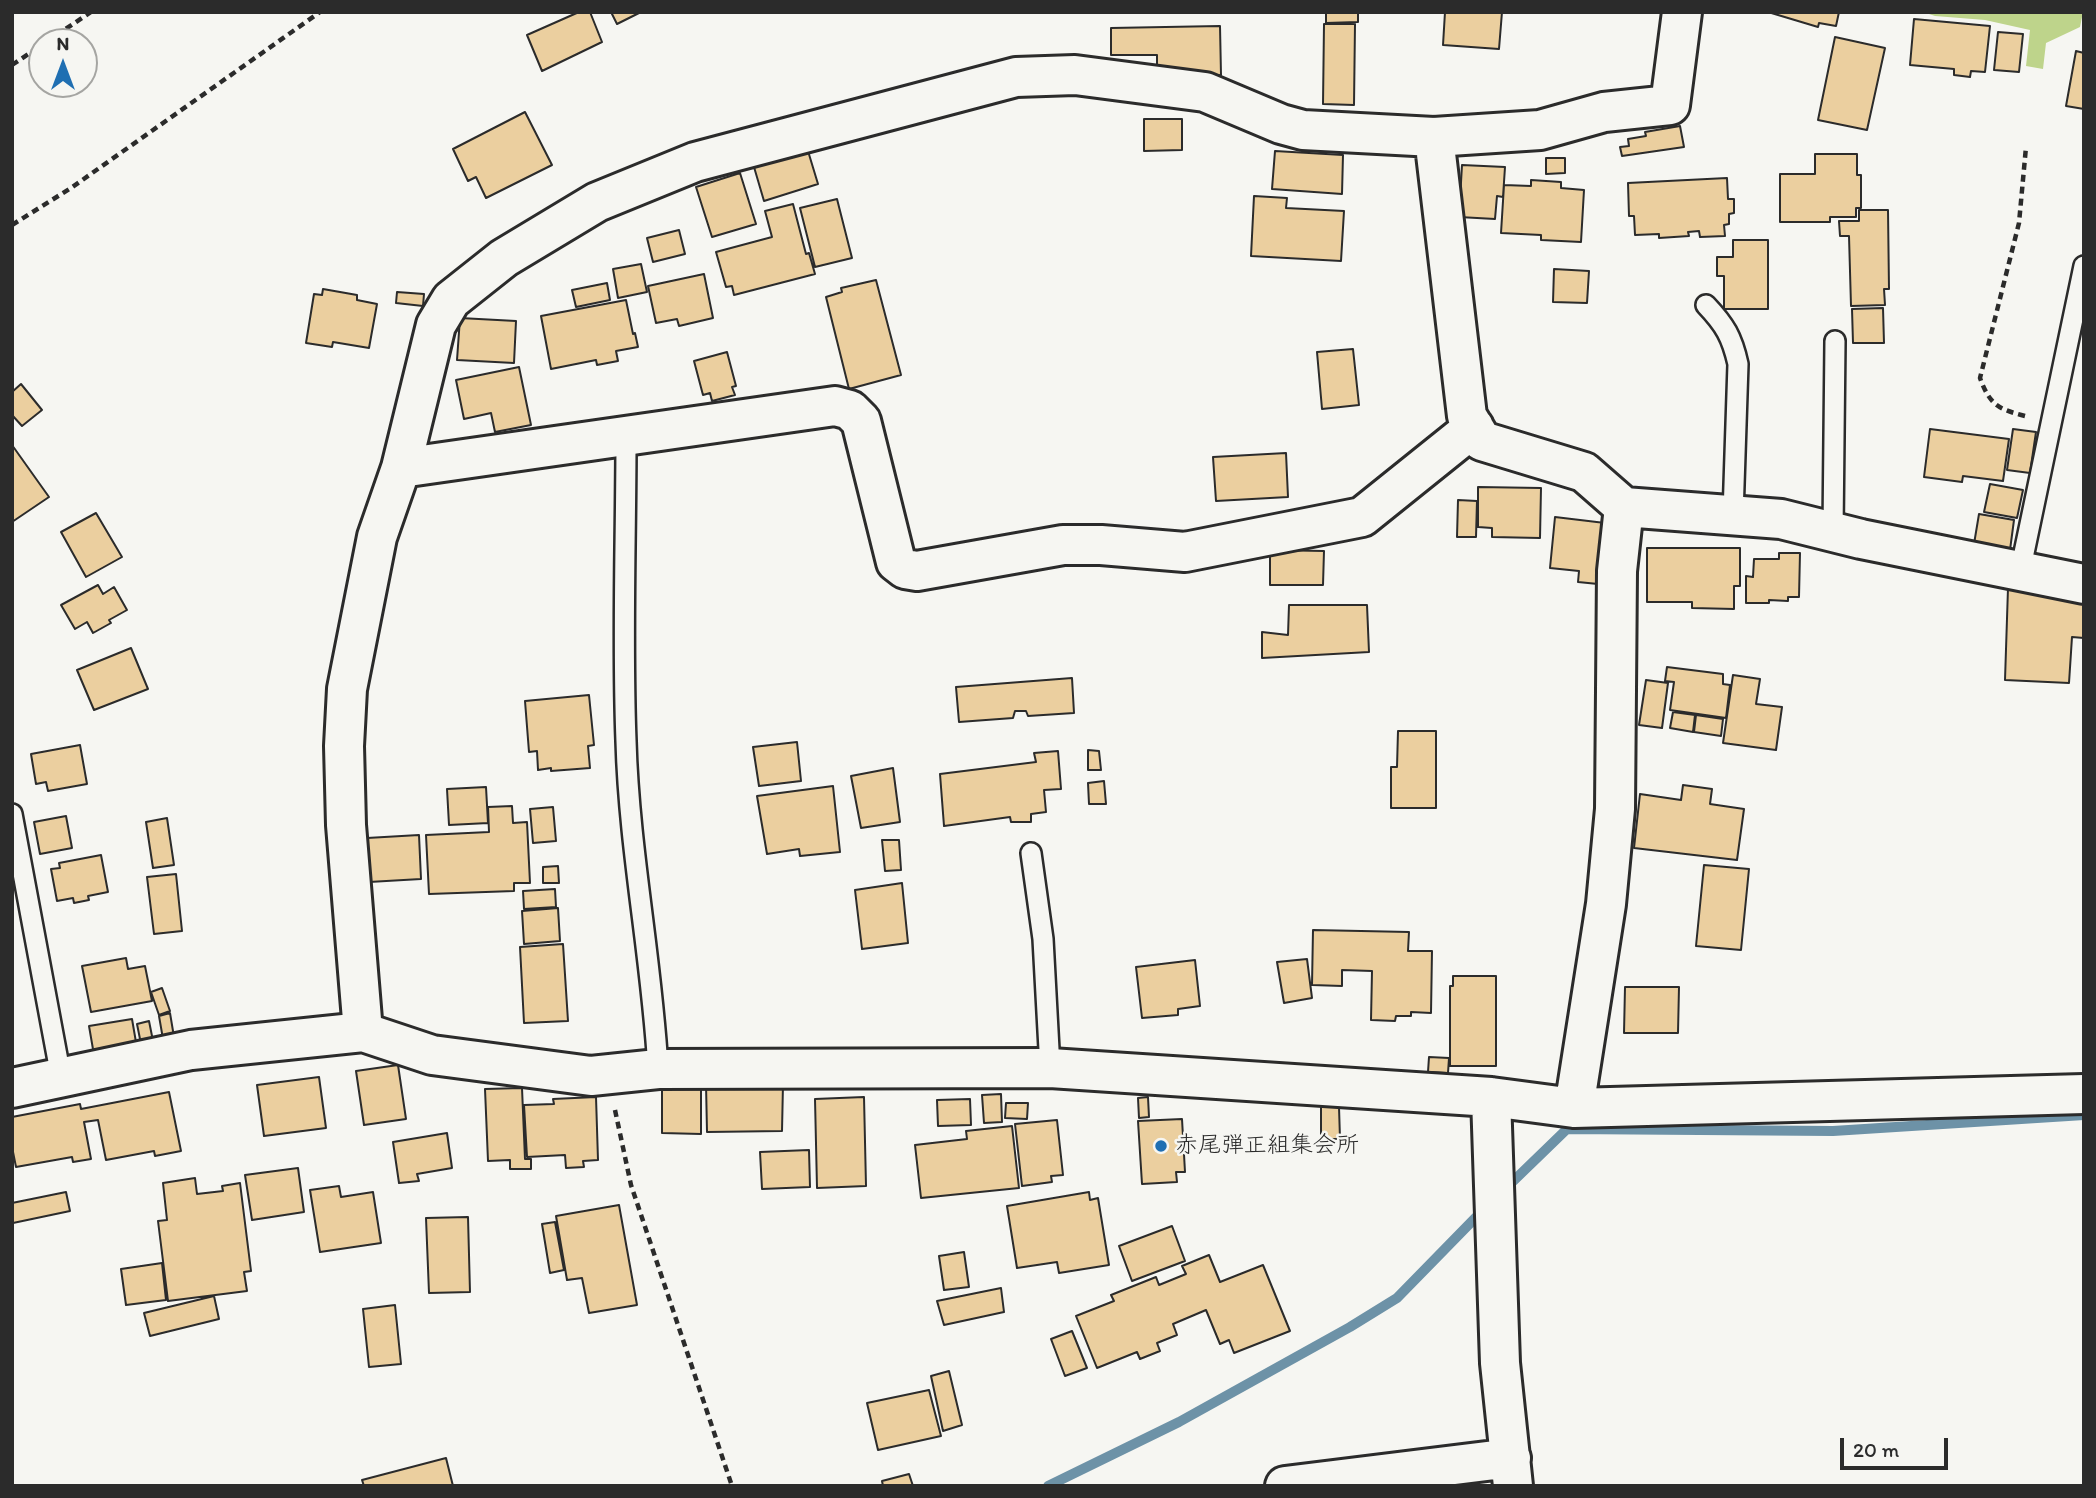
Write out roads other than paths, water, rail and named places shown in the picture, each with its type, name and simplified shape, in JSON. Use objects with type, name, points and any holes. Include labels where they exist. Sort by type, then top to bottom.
[{"type":"street","points":[[363,1032],[346,825],[344,746],[347,689],[377,537],[401,468],[436,325],[451,300],[504,258],[597,202],[695,162],[1016,77],[1075,75],[1205,92],[1281,124],[1303,130],[1434,137],[1540,130],[1604,112],[1670,105],[1682,12]]},
{"type":"street","points":[[1434,137],[1467,416],[1482,441],[1584,472],[1624,507],[1782,519],[2084,584]]},
{"type":"street","points":[[401,468],[835,405],[850,410],[861,421],[896,562],[905,569],[918,571],[1063,545],[1101,545],[1185,552],[1362,517],[1474,427]]},
{"type":"street","points":[[1574,1108],[1605,904],[1615,809],[1617,571],[1624,507]]},
{"type":"street","points":[[12,1088],[191,1050],[363,1032],[432,1055],[591,1076],[658,1069],[1050,1068],[1490,1097],[1574,1108],[2084,1094]]},
{"type":"street","points":[[1286,1486],[1512,1472],[1500,1363],[1490,1097]]},
{"type":"lane","points":[[2020,572],[2084,266]]},
{"type":"lane","points":[[1706,305],[1721,321],[1732,340],[1738,364],[1733,515]]},
{"type":"lane","points":[[1833,531],[1835,341]]},
{"type":"lane","points":[[626,437],[625,741],[631,829],[656,1025],[658,1069]]},
{"type":"lane","points":[[12,814],[61,1077]]},
{"type":"lane","points":[[1031,853],[1043,939],[1050,1068]]},
{"type":"waterway","points":[[1504,1190],[1567,1129],[1833,1131],[2084,1115]]},
{"type":"waterway","points":[[1048,1486],[1179,1422],[1397,1298],[1485,1208]]},
{"type":"place","name":"赤尾弾正組集会所","points":[[1161,1146]]}]
